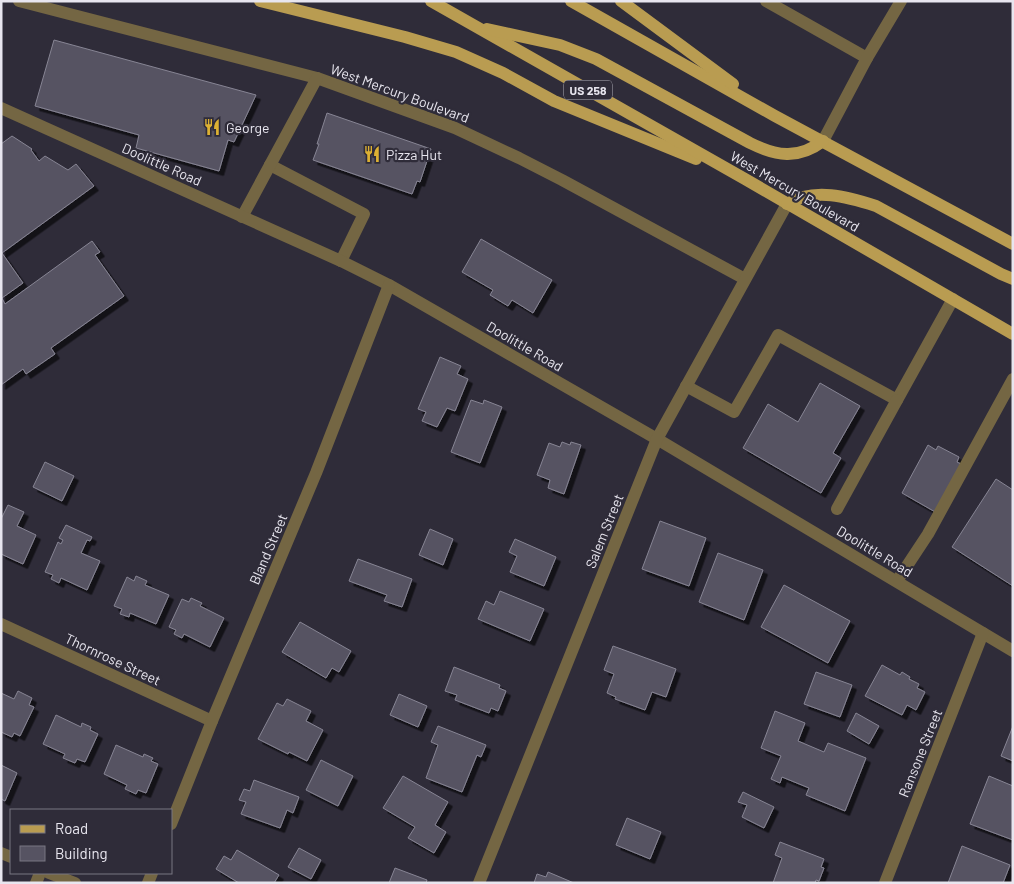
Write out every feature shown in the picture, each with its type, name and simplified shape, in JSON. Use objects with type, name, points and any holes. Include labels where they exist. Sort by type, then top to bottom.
[{"type":"main road","points":[[260,1],[405,37],[456,52],[503,73],[554,101],[745,179]]},
{"type":"main road","name":"West Mercury Boulevard","points":[[431,1],[1013,334]]},
{"type":"main road","points":[[571,1],[775,116],[1013,244]]},
{"type":"main road","points":[[621,1],[775,116]]},
{"type":"main road","points":[[474,26],[579,51],[750,143],[769,151],[789,155],[809,150],[823,141]]},
{"type":"main road","points":[[787,204],[806,196],[829,195],[854,199],[876,206],[1013,279]]},
{"type":"street","name":"West Mercury Boulevard","points":[[19,1],[317,78],[455,128],[562,180],[745,279]]},
{"type":"street","points":[[766,1],[867,58]]},
{"type":"street","points":[[823,141],[900,1]]},
{"type":"street","points":[[242,217],[317,78]]},
{"type":"street","name":"Doolittle Road","points":[[1,108],[341,261],[389,285],[657,439],[1013,651]]},
{"type":"street","points":[[270,165],[364,214],[341,261]]},
{"type":"street","name":"Salem Street","points":[[479,883],[657,439],[787,204]]},
{"type":"street","name":"Bland Street","points":[[172,821],[316,473],[389,285]]},
{"type":"street","points":[[837,509],[953,299]]},
{"type":"street","points":[[686,386],[734,412],[778,335],[897,400]]},
{"type":"street","points":[[897,581],[928,534],[1013,379]]},
{"type":"street","name":"Thornrose Street","points":[[1,624],[212,721]]},
{"type":"street","name":"Ransone Street","points":[[885,883],[983,633]]},
{"type":"street","points":[[52,874],[75,883]]},
{"type":"building","points":[[54,40],[256,95],[234,142],[228,140],[219,171],[136,148],[139,135],[35,106]]},
{"type":"building","name":"Pizza Hut","points":[[327,113],[431,149],[420,182],[417,181],[412,194],[313,160]]},
{"type":"building","points":[[12,136],[32,149],[39,161],[45,156],[68,170],[76,164],[94,186],[2,253],[23,283],[2,298],[5,304],[92,241],[100,252],[95,255],[124,296],[51,348],[55,354],[26,374],[23,369],[1,385],[1,144]]},
{"type":"building","points":[[481,239],[552,280],[533,313],[512,300],[508,306],[490,295],[493,290],[462,272]]},
{"type":"building","points":[[440,357],[461,366],[457,374],[468,379],[455,411],[447,408],[437,427],[422,421],[426,412],[418,409]]},
{"type":"building","points":[[820,383],[860,406],[833,453],[841,458],[821,493],[743,448],[768,404],[798,422]]},
{"type":"building","points":[[471,400],[483,404],[484,400],[502,407],[480,463],[451,452]]},
{"type":"building","points":[[562,442],[570,445],[571,442],[581,445],[564,494],[548,488],[550,480],[537,475],[549,443],[560,447]]},
{"type":"building","points":[[928,445],[936,450],[938,446],[959,457],[957,462],[963,465],[937,513],[902,493]]},
{"type":"building","points":[[45,462],[74,476],[62,501],[33,487]]},
{"type":"building","points":[[996,479],[1013,490],[1013,586],[952,547]]},
{"type":"building","points":[[8,505],[24,512],[17,526],[36,535],[23,564],[1,554],[1,519]]},
{"type":"building","points":[[660,521],[706,538],[689,586],[642,569]]},
{"type":"building","points":[[66,525],[92,537],[90,541],[87,540],[81,553],[100,561],[87,590],[61,578],[59,583],[51,579],[53,575],[45,572],[58,542],[61,544],[63,540],[59,538]]},
{"type":"building","points":[[430,529],[453,539],[443,565],[419,555]]},
{"type":"building","points":[[515,539],[556,557],[544,586],[510,572],[517,556],[509,552]]},
{"type":"building","points":[[718,553],[763,570],[744,620],[699,602]]},
{"type":"building","points":[[358,559],[412,579],[402,607],[384,601],[387,595],[349,581]]},
{"type":"building","points":[[136,576],[147,581],[145,585],[169,595],[156,624],[130,613],[129,617],[120,614],[122,609],[114,606],[127,577],[134,581]]},
{"type":"building","points":[[784,585],[850,621],[828,663],[761,627]]},
{"type":"building","points":[[500,591],[544,609],[530,641],[478,619],[486,601],[494,605]]},
{"type":"building","points":[[191,598],[202,603],[200,606],[224,618],[210,647],[184,634],[182,638],[174,634],[176,630],[169,627],[182,599],[189,602]]},
{"type":"building","points":[[300,622],[351,651],[339,672],[332,668],[326,678],[282,652]]},
{"type":"building","points":[[613,646],[676,669],[666,697],[652,692],[645,710],[615,699],[616,697],[607,693],[614,674],[604,670]]},
{"type":"building","points":[[882,665],[900,675],[902,672],[910,677],[909,679],[919,684],[917,688],[925,692],[916,710],[907,705],[902,715],[865,696]]},
{"type":"building","points":[[454,667],[500,685],[499,688],[506,691],[498,711],[491,708],[489,713],[455,700],[457,695],[445,691]]},
{"type":"building","points":[[816,672],[852,685],[840,717],[804,704]]},
{"type":"building","points":[[18,691],[32,698],[29,705],[34,707],[20,736],[14,733],[12,737],[1,732],[1,693],[14,699]]},
{"type":"building","points":[[399,694],[427,706],[418,727],[390,715]]},
{"type":"building","points":[[287,699],[311,711],[306,721],[323,730],[307,761],[258,739],[277,703],[283,706]]},
{"type":"building","points":[[775,711],[805,723],[798,741],[824,752],[828,743],[866,758],[845,811],[806,795],[809,788],[782,777],[780,783],[771,779],[781,756],[761,748]]},
{"type":"building","points":[[856,713],[879,726],[869,744],[847,731]]},
{"type":"building","points":[[56,715],[81,727],[82,723],[91,727],[90,730],[98,734],[85,762],[77,759],[75,763],[63,758],[65,754],[43,744]]},
{"type":"building","points":[[438,726],[486,745],[481,757],[477,755],[462,792],[426,778],[438,745],[431,742]]},
{"type":"building","points":[[1013,726],[1013,761],[1001,756]]},
{"type":"building","points":[[116,745],[143,757],[144,754],[153,758],[151,761],[158,764],[146,793],[138,790],[136,794],[125,789],[127,785],[104,774]]},
{"type":"building","points":[[321,760],[353,776],[338,806],[306,790]]},
{"type":"building","points":[[1,765],[17,773],[5,801],[1,799]]},
{"type":"building","points":[[403,776],[448,802],[435,825],[446,832],[434,853],[408,838],[415,827],[383,808]]},
{"type":"building","points":[[989,776],[1013,786],[1013,840],[970,824]]},
{"type":"building","points":[[254,780],[299,797],[293,813],[287,810],[280,828],[241,814],[246,802],[239,800],[244,789],[250,791]]},
{"type":"building","points":[[743,792],[774,807],[764,828],[742,817],[747,805],[738,802]]},
{"type":"building","points":[[627,818],[661,832],[650,859],[616,845]]},
{"type":"building","points":[[780,842],[824,859],[821,867],[824,868],[819,881],[816,880],[815,883],[773,883],[782,858],[775,855]]},
{"type":"building","points":[[962,846],[1010,865],[1003,883],[948,883]]},
{"type":"building","points":[[299,848],[321,860],[311,879],[288,867]]},
{"type":"building","points":[[237,850],[279,875],[274,883],[239,883],[216,869],[224,856],[231,860]]},
{"type":"building","points":[[395,868],[427,880],[426,883],[389,883]]},
{"type":"building","points":[[548,872],[574,883],[534,883],[537,874],[546,877]]},
{"type":"place","name":"George","points":[[212,127]]},
{"type":"place","name":"Pizza Hut","points":[[372,154]]}]
